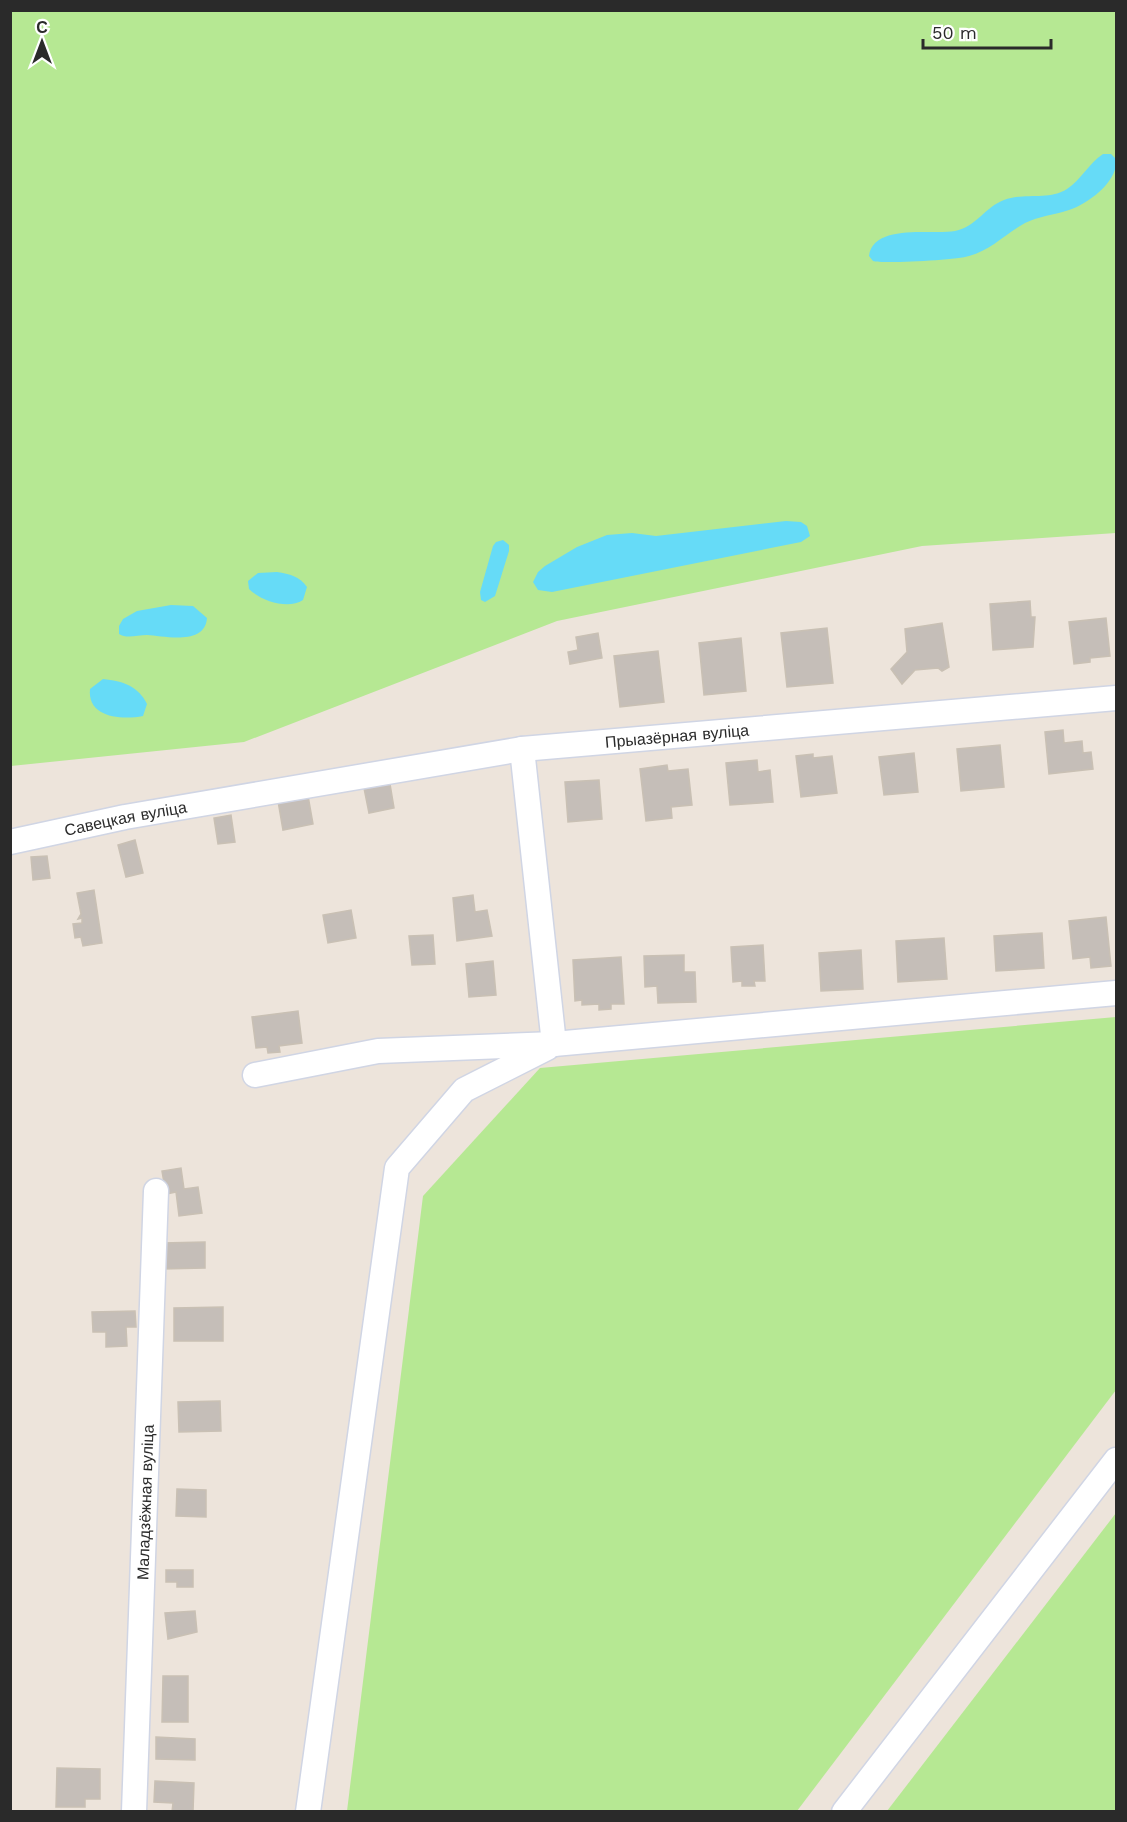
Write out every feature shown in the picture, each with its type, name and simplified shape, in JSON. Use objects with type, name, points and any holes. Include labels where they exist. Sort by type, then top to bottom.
[{"type":"street","name":"Прыазёрная вуліца","points":[[243,797],[522,749],[1116,698]]},
{"type":"street","points":[[522,749],[554,1044]]},
{"type":"street","name":"Савецкая вуліца","points":[[10,842],[125,816],[243,797]]},
{"type":"street","points":[[255,1075],[378,1051],[554,1044],[1116,993]]},
{"type":"street","points":[[308,1812],[397,1168],[464,1090],[554,1044]]},
{"type":"street","name":"Маладзёжная вуліца","points":[[134,1812],[156,1191]]},
{"type":"street","points":[[844,1812],[1116,1460]]},
{"type":"green space","points":[[10,11],[1116,11],[1116,533],[922,546],[557,621],[244,742],[11,766]]},
{"type":"green space","points":[[1116,1017],[1116,1390],[797,1811],[347,1811],[423,1196],[540,1068]]},
{"type":"green space","points":[[1116,1513],[1116,1811],[887,1811]]},
{"type":"water","points":[[1103,154],[1111,154],[1116,159],[1116,167],[1107,183],[1093,197],[1077,207],[1025,223],[977,253],[950,259],[905,262],[873,261],[869,256],[873,246],[881,239],[892,235],[955,231],[969,225],[991,207],[1004,200],[1060,193],[1072,185]]},
{"type":"water","points":[[786,521],[801,522],[807,526],[810,536],[801,542],[552,592],[538,590],[533,582],[538,572],[545,566],[577,547],[607,535],[632,533],[656,536]]},
{"type":"water","points":[[503,540],[509,545],[509,551],[495,596],[485,602],[481,600],[480,592],[493,546],[496,542]]},
{"type":"water","points":[[277,572],[294,576],[304,583],[307,587],[303,600],[290,604],[275,603],[260,597],[249,589],[248,581],[258,573]]},
{"type":"water","points":[[171,605],[193,606],[207,618],[205,627],[199,633],[183,637],[147,635],[129,637],[119,634],[119,626],[123,619],[137,611]]},
{"type":"water","points":[[103,679],[123,683],[139,693],[147,704],[143,716],[116,717],[107,715],[94,706],[90,689]]},
{"type":"building","points":[[1030,601],[1031,617],[1035,617],[1033,647],[993,650],[990,604]]},
{"type":"building","points":[[1106,618],[1110,656],[1090,658],[1090,662],[1074,664],[1069,622]]},
{"type":"building","points":[[942,623],[949,667],[942,671],[938,668],[915,670],[902,684],[891,669],[907,652],[905,629]]},
{"type":"building","points":[[827,628],[833,683],[787,687],[781,633]]},
{"type":"building","points":[[598,633],[602,658],[570,664],[568,652],[578,650],[576,637]]},
{"type":"building","points":[[741,638],[746,691],[704,695],[699,643]]},
{"type":"building","points":[[658,651],[664,702],[620,707],[614,656]]},
{"type":"building","points":[[1063,730],[1064,743],[1082,741],[1083,753],[1091,752],[1093,769],[1049,774],[1045,732]]},
{"type":"building","points":[[1000,745],[1004,787],[961,791],[957,749]]},
{"type":"building","points":[[914,753],[918,792],[884,795],[879,757]]},
{"type":"building","points":[[813,754],[813,758],[832,756],[837,793],[801,797],[796,756]]},
{"type":"building","points":[[757,760],[758,772],[770,770],[773,802],[730,805],[726,763]]},
{"type":"building","points":[[667,765],[668,771],[688,769],[692,805],[671,807],[672,818],[646,821],[640,769]]},
{"type":"building","points":[[599,780],[602,819],[568,822],[565,782]]},
{"type":"building","points":[[390,784],[394,808],[369,813],[364,788]]},
{"type":"building","points":[[308,796],[313,824],[283,830],[278,801]]},
{"type":"building","points":[[231,815],[235,842],[218,844],[214,818]]},
{"type":"building","points":[[135,840],[143,873],[126,877],[118,845]]},
{"type":"building","points":[[47,856],[50,878],[33,880],[31,857]]},
{"type":"building","points":[[94,890],[102,943],[83,946],[81,937],[75,938],[73,924],[82,923],[82,918],[78,919],[81,914],[77,893]]},
{"type":"building","points":[[473,895],[475,912],[487,910],[492,936],[457,941],[453,898]]},
{"type":"building","points":[[351,910],[356,938],[328,943],[323,915]]},
{"type":"building","points":[[1106,917],[1111,966],[1091,968],[1090,957],[1073,959],[1069,921]]},
{"type":"building","points":[[1042,933],[1044,968],[996,971],[994,936]]},
{"type":"building","points":[[433,935],[435,964],[412,965],[409,936]]},
{"type":"building","points":[[944,938],[947,979],[898,982],[896,941]]},
{"type":"building","points":[[763,945],[765,981],[754,981],[755,986],[742,986],[742,981],[733,982],[731,947]]},
{"type":"building","points":[[861,950],[863,989],[821,991],[819,953]]},
{"type":"building","points":[[684,955],[684,972],[695,972],[696,1002],[658,1003],[657,986],[645,987],[644,956]]},
{"type":"building","points":[[621,957],[624,1004],[611,1004],[611,1009],[599,1010],[599,1004],[582,1005],[582,1000],[575,1001],[573,960]]},
{"type":"building","points":[[493,961],[496,995],[469,997],[466,964]]},
{"type":"building","points":[[298,1011],[302,1043],[279,1046],[280,1052],[268,1053],[267,1047],[256,1048],[252,1017]]},
{"type":"building","points":[[181,1168],[184,1189],[198,1187],[202,1213],[179,1216],[176,1192],[166,1194],[162,1171]]},
{"type":"building","points":[[205,1242],[205,1268],[162,1269],[162,1243]]},
{"type":"building","points":[[223,1307],[223,1341],[174,1341],[174,1308]]},
{"type":"building","points":[[135,1311],[136,1327],[126,1327],[127,1346],[106,1347],[106,1332],[93,1332],[92,1312]]},
{"type":"building","points":[[220,1401],[221,1431],[179,1432],[178,1402]]},
{"type":"building","points":[[177,1489],[206,1490],[206,1517],[176,1516]]},
{"type":"building","points":[[166,1570],[193,1570],[193,1587],[177,1587],[177,1582],[166,1582]]},
{"type":"building","points":[[195,1611],[197,1632],[168,1639],[165,1613]]},
{"type":"building","points":[[163,1676],[188,1676],[188,1722],[162,1722]]},
{"type":"building","points":[[156,1737],[195,1739],[195,1760],[156,1759]]},
{"type":"building","points":[[57,1768],[100,1769],[100,1799],[85,1799],[85,1807],[56,1807]]},
{"type":"building","points":[[155,1781],[194,1783],[193,1812],[172,1812],[173,1803],[154,1802]]}]
